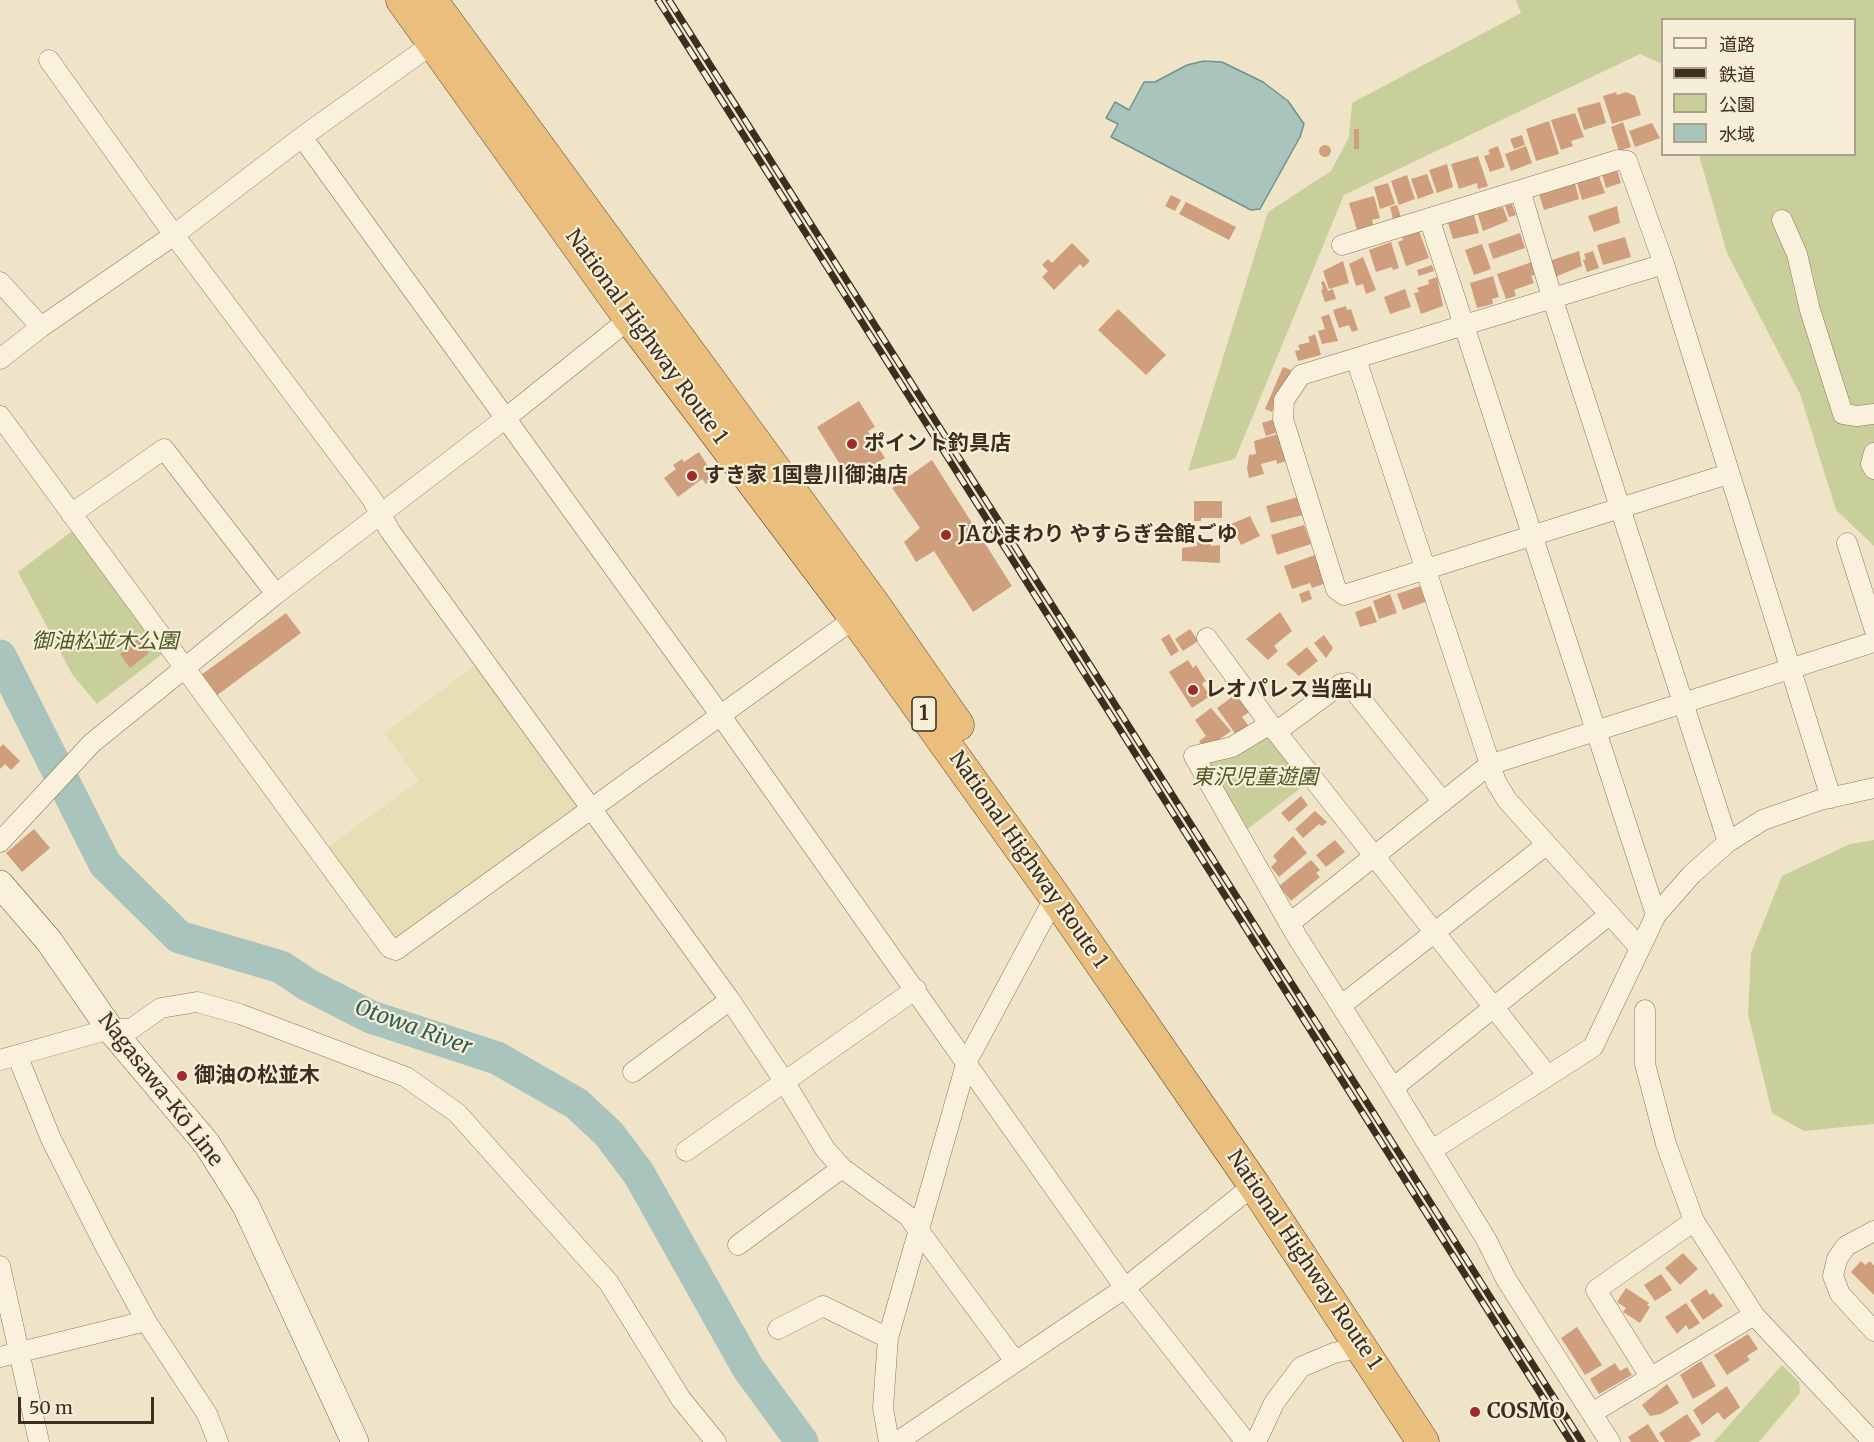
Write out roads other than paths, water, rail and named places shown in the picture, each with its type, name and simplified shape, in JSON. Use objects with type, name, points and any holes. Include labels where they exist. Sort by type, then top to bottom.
[{"type":"highway","name":"National Highway Route 1","points":[[402,0],[641,310],[873,603],[1249,1145],[1440,1442]]},
{"type":"highway","name":"National Highway Route 1","points":[[431,0],[641,310],[855,618],[1055,897],[1254,1185],[1424,1442]]},
{"type":"main road","name":"Nagasawa-Kō Line","points":[[0,884],[49,941],[110,1029],[207,1144],[246,1206],[355,1442]]},
{"type":"street","points":[[0,359],[40,327],[174,235],[302,137],[435,42]]},
{"type":"street","points":[[49,60],[174,235],[372,499],[390,531],[730,1000],[784,1081],[825,1149],[842,1168],[909,1216],[1015,1362]]},
{"type":"street","points":[[302,137],[967,1060],[1125,1288],[1246,1442]]},
{"type":"street","points":[[1342,245],[1624,160],[1630,165],[1664,264],[1831,798]]},
{"type":"street","points":[[1520,190],[1552,297],[1728,842]]},
{"type":"street","points":[[1429,218],[1656,915]]},
{"type":"street","points":[[1782,220],[1797,254],[1810,310],[1843,414],[1857,416],[1874,414]]},
{"type":"street","points":[[1664,264],[1301,375],[1284,400],[1283,419],[1336,589],[1344,595],[1621,510],[1728,474]]},
{"type":"street","points":[[0,282],[40,327]]},
{"type":"street","points":[[0,842],[92,743],[276,594],[506,418],[641,310]]},
{"type":"street","points":[[1356,359],[1427,568],[1489,765],[1507,800],[1640,948]]},
{"type":"street","points":[[0,416],[390,948],[396,950],[855,618]]},
{"type":"street","points":[[71,514],[164,449],[276,594]]},
{"type":"street","points":[[1874,453],[1871,464],[1874,469]]},
{"type":"street","points":[[1847,543],[1874,628]]},
{"type":"street","points":[[1207,638],[1273,728],[1548,1076]]},
{"type":"street","points":[[1290,923],[1489,765],[1874,642]]},
{"type":"street","points":[[1443,802],[1348,683],[1341,684],[1273,728],[1233,747],[1194,756],[1290,923],[1432,1150],[1486,1239],[1506,1279],[1610,1442]]},
{"type":"street","points":[[1432,1150],[1586,1054],[1598,1040],[1656,915],[1692,874],[1728,842],[1763,820],[1831,798],[1874,788]]},
{"type":"street","points":[[1342,1005],[1546,845]]},
{"type":"street","points":[[889,1442],[883,1408],[888,1338],[967,1060],[1055,897]]},
{"type":"street","points":[[1393,1088],[1609,915]]},
{"type":"street","points":[[686,1151],[916,989]]},
{"type":"street","points":[[633,1072],[730,1000]]},
{"type":"street","points":[[218,1442],[207,1414],[146,1321],[8,1058],[110,1029],[131,1029],[160,1008],[197,1002],[240,1014],[406,1077],[458,1113],[609,1283],[681,1399],[717,1442]]},
{"type":"street","points":[[1645,1010],[1645,1064],[1666,1144],[1694,1221],[1754,1315],[1874,1442]]},
{"type":"street","points":[[738,1245],[842,1168]]},
{"type":"street","points":[[897,1442],[1125,1288],[1254,1185]]},
{"type":"street","points":[[1651,1378],[1596,1290],[1694,1221]]},
{"type":"street","points":[[1874,1231],[1846,1246],[1837,1259],[1833,1276],[1840,1294],[1874,1331]]},
{"type":"street","points":[[0,1266],[10,1355],[39,1442]]},
{"type":"street","points":[[778,1329],[823,1306],[888,1338]]},
{"type":"street","points":[[1592,1413],[1754,1315]]},
{"type":"street","points":[[10,1355],[146,1321]]},
{"type":"street","points":[[1256,1442],[1274,1403],[1301,1367],[1334,1353],[1363,1347]]},
{"type":"water","points":[[1204,61],[1222,62],[1263,82],[1288,101],[1304,124],[1300,137],[1260,209],[1251,210],[1111,137],[1118,124],[1106,118],[1115,102],[1129,110],[1144,82],[1155,82],[1187,65]]},
{"type":"waterway","name":"Otowa River","points":[[0,656],[105,864],[179,937],[281,967],[308,985],[371,1017],[497,1058],[577,1104],[609,1134],[639,1174],[748,1368],[802,1442]]},
{"type":"railway","points":[[658,0],[1571,1442]]},
{"type":"railway","points":[[669,0],[1582,1442]]},
{"type":"place","name":"ポイント釣具店","points":[[852,444]]},
{"type":"place","name":"すき家 1国豊川御油店","points":[[692,476]]},
{"type":"place","name":"JAひまわり やすらぎ会館ごゆ","points":[[946,535]]},
{"type":"place","name":"レオパレス当座山","points":[[1193,690]]},
{"type":"place","name":"御油の松並木","points":[[182,1076]]},
{"type":"place","name":"COSMO","points":[[1475,1412]]},
{"type":"park label","name":"御油松並木公園","points":[[105,642]]},
{"type":"park label","name":"東沢児童遊園","points":[[1255,778]]}]
